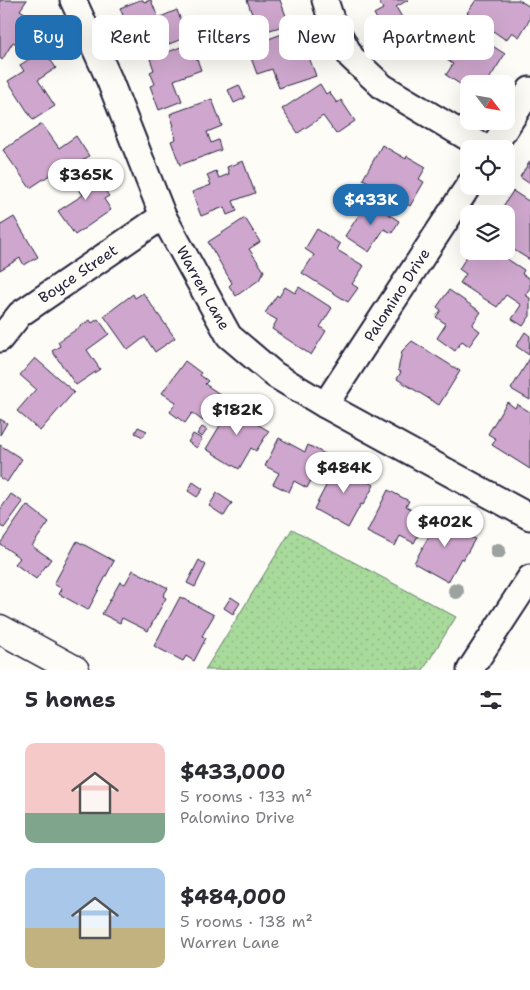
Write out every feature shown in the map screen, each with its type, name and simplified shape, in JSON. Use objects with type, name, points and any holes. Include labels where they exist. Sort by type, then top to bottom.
[{"type":"main road","points":[[0,629],[75,670]]},
{"type":"street","name":"Warren Lane","points":[[73,0],[109,79],[163,216],[229,336],[275,375],[325,405],[530,517]]},
{"type":"street","points":[[325,0],[331,19],[351,56],[384,87],[472,140]]},
{"type":"street","points":[[498,140],[530,90]]},
{"type":"street","name":"Palomino Drive","points":[[325,405],[462,195]]},
{"type":"street","name":"Boyce Street","points":[[0,339],[20,314],[163,216]]},
{"type":"street","points":[[470,670],[530,578]]},
{"type":"green space","points":[[292,529],[456,617],[423,670],[205,670]]},
{"type":"building","points":[[0,0],[27,0],[20,10],[28,15],[15,15],[15,43],[13,42],[2,60],[0,58]]},
{"type":"building","points":[[140,0],[144,2],[151,0],[157,15],[123,15],[120,8]]},
{"type":"building","points":[[247,0],[280,0],[286,15],[279,15],[279,27],[269,30],[269,15],[252,15]]},
{"type":"building","points":[[378,0],[408,0],[396,7],[401,15],[375,15],[383,9]]},
{"type":"building","points":[[476,0],[519,0],[530,7],[530,19],[519,37],[512,32],[506,40],[494,32],[494,15],[470,15],[467,13]]},
{"type":"building","points":[[177,10],[179,15],[179,40],[169,44],[169,15],[165,15]]},
{"type":"building","points":[[279,35],[279,60],[310,60],[316,76],[279,88],[272,69],[257,74],[252,60],[269,60],[269,39]]},
{"type":"building","points":[[494,47],[505,54],[492,75],[460,75],[460,84],[446,75],[453,64],[447,60],[494,60]]},
{"type":"building","points":[[179,48],[179,60],[197,60],[201,70],[174,80],[182,101],[159,110],[150,86],[155,84],[150,72],[154,70],[150,60],[169,60],[169,52]]},
{"type":"building","points":[[28,60],[51,60],[56,68],[38,80],[55,106],[33,120],[8,81],[24,71],[20,65]]},
{"type":"building","points":[[320,84],[326,94],[329,92],[337,103],[341,100],[355,121],[336,134],[323,116],[298,133],[282,109]]},
{"type":"building","points":[[239,85],[245,98],[234,103],[228,90]]},
{"type":"building","points":[[212,99],[222,126],[207,132],[211,143],[218,140],[221,150],[180,165],[171,141],[176,139],[170,114]]},
{"type":"building","points":[[42,124],[59,148],[76,136],[89,156],[69,170],[65,165],[30,188],[3,150]]},
{"type":"building","points":[[382,145],[406,159],[407,156],[426,167],[419,179],[424,182],[410,206],[363,179]]},
{"type":"building","points":[[243,161],[255,193],[233,201],[237,211],[227,215],[224,207],[201,216],[192,192],[211,185],[207,175],[216,171],[219,178],[229,174],[227,167]]},
{"type":"building","points":[[530,161],[530,184],[520,177]]},
{"type":"building","points":[[90,163],[104,183],[101,185],[109,196],[104,199],[111,210],[75,235],[58,211],[83,195],[70,176]]},
{"type":"building","points":[[515,192],[530,202],[530,260],[515,251],[515,205],[504,205],[510,195],[515,195]]},
{"type":"building","points":[[368,201],[399,221],[392,233],[384,229],[369,252],[345,236]]},
{"type":"building","points":[[14,217],[38,257],[24,265],[20,258],[0,270],[0,224]]},
{"type":"building","points":[[245,218],[260,242],[249,249],[264,271],[259,280],[236,296],[229,286],[232,283],[208,242]]},
{"type":"building","points":[[317,229],[340,244],[337,250],[364,266],[352,284],[358,288],[348,302],[302,273],[314,255],[305,249]]},
{"type":"building","points":[[464,260],[509,260],[524,270],[522,274],[530,279],[530,288],[525,295],[530,298],[530,316],[523,326],[512,319],[521,305],[506,295],[497,307],[460,283],[466,274],[459,269]]},
{"type":"building","points":[[285,287],[295,293],[299,287],[332,308],[320,327],[326,331],[311,355],[272,329],[277,320],[265,313]]},
{"type":"building","points":[[449,290],[481,312],[472,325],[480,331],[469,346],[462,341],[455,351],[437,338],[446,324],[436,317],[441,310],[437,307]]},
{"type":"building","points":[[143,293],[175,338],[155,352],[145,337],[128,350],[104,316],[133,294],[135,298]]},
{"type":"building","points":[[98,319],[109,334],[87,350],[100,369],[76,385],[52,351],[60,346],[58,342],[90,320],[92,323]]},
{"type":"building","points":[[525,332],[530,336],[529,355],[516,346]]},
{"type":"building","points":[[412,341],[460,371],[439,405],[397,379],[401,372],[398,370],[402,351]]},
{"type":"building","points":[[35,358],[74,392],[40,431],[17,411],[36,389],[20,375]]},
{"type":"building","points":[[530,358],[530,400],[511,389]]},
{"type":"building","points":[[185,361],[208,381],[205,384],[221,395],[203,421],[192,413],[185,423],[170,412],[176,402],[162,393]]},
{"type":"building","points":[[234,402],[261,418],[257,424],[269,431],[256,451],[251,448],[239,469],[206,449]]},
{"type":"building","points":[[507,402],[515,408],[517,404],[530,412],[530,469],[492,445],[496,439],[488,434]]},
{"type":"building","points":[[0,419],[7,423],[0,435]]},
{"type":"building","points":[[138,427],[147,431],[143,437],[135,433]]},
{"type":"building","points":[[202,427],[207,430],[202,437],[197,434]]},
{"type":"building","points":[[193,434],[202,439],[197,448],[188,442]]},
{"type":"building","points":[[279,438],[305,452],[308,445],[325,454],[307,488],[294,481],[289,492],[273,484],[279,473],[265,466]]},
{"type":"building","points":[[0,445],[22,459],[7,482],[0,478]]},
{"type":"building","points":[[340,459],[368,474],[364,480],[374,485],[348,528],[314,509]]},
{"type":"building","points":[[193,482],[203,489],[197,497],[188,491]]},
{"type":"building","points":[[388,490],[409,501],[406,506],[427,518],[414,543],[400,536],[395,546],[367,532]]},
{"type":"building","points":[[217,493],[232,503],[224,516],[209,506]]},
{"type":"building","points":[[11,494],[23,502],[4,528],[0,526],[0,510]]},
{"type":"building","points":[[27,505],[49,522],[32,546],[51,559],[36,579],[15,564],[20,558],[0,544]]},
{"type":"building","points":[[441,514],[468,529],[465,534],[475,539],[463,560],[461,558],[448,582],[414,563]]},
{"type":"building","points":[[77,541],[114,561],[88,610],[59,594],[62,589],[54,584]]},
{"type":"building","points":[[199,560],[206,565],[195,587],[187,583]]},
{"type":"building","points":[[133,570],[168,588],[163,596],[166,598],[148,631],[122,618],[120,623],[102,614],[120,582],[125,584]]},
{"type":"building","points":[[180,597],[214,615],[202,636],[206,638],[194,661],[186,656],[183,661],[154,646]]},
{"type":"building","points":[[231,597],[240,603],[233,614],[224,608]]}]
